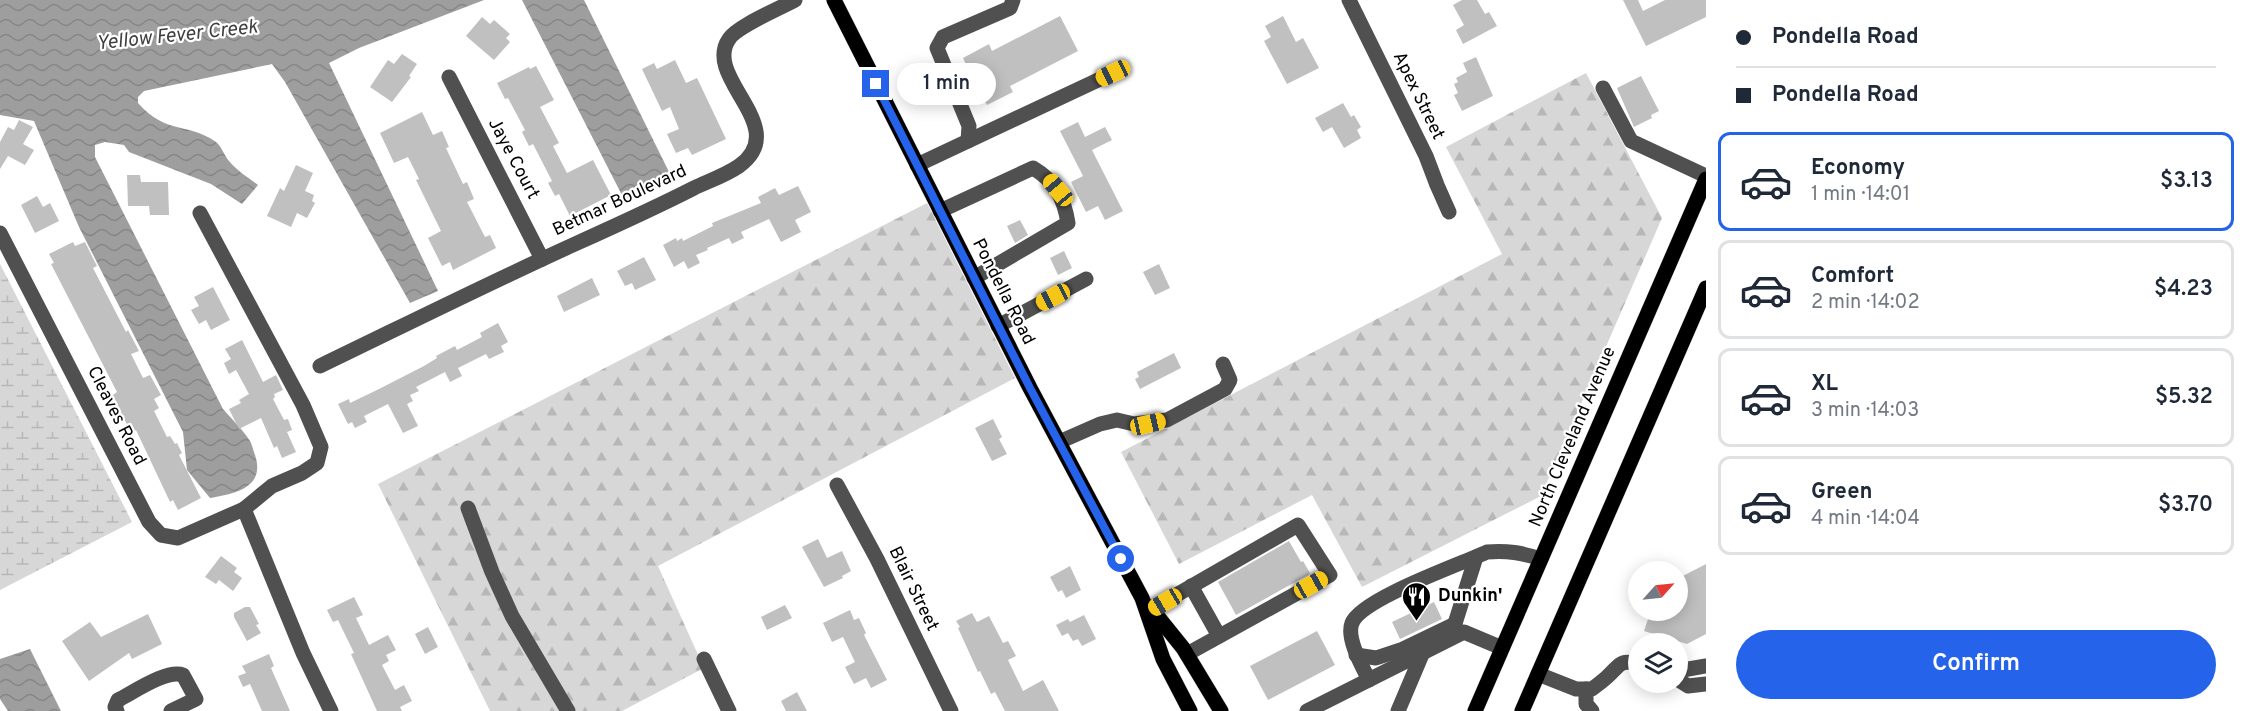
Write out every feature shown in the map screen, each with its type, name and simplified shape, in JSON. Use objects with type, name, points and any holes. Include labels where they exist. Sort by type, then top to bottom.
[{"type":"main road","name":"Pondella Road","points":[[834,0],[1059,442],[1147,603],[1187,654],[1221,711]]},
{"type":"main road","name":"North Cleveland Avenue","points":[[1475,711],[1706,177]]},
{"type":"main road","points":[[1522,711],[1706,288]]},
{"type":"main road","name":"Pondella Road","points":[[1147,603],[1163,659],[1190,711]]},
{"type":"street","name":"Betmar Boulevard","points":[[320,366],[740,166],[751,154],[756,137],[754,121],[727,71],[724,54],[729,38],[743,27],[795,0]]},
{"type":"street","points":[[968,141],[969,126],[937,48],[943,38],[1010,8],[1013,0]]},
{"type":"street","name":"Apex Street","points":[[1348,0],[1426,156],[1449,212]]},
{"type":"street","points":[[917,165],[1113,73]]},
{"type":"street","name":"Jaye Court","points":[[449,78],[542,259]]},
{"type":"street","points":[[1603,88],[1631,141],[1706,177]]},
{"type":"street","points":[[940,211],[1033,168],[1045,175],[1058,190],[1068,223],[974,278]]},
{"type":"street","name":"Cleaves Road","points":[[0,233],[149,522],[161,535],[178,538],[244,509],[272,486],[302,473],[317,463],[321,447],[303,405],[200,213]]},
{"type":"street","points":[[998,326],[1086,279]]},
{"type":"street","points":[[1059,442],[1100,424],[1117,420],[1134,424],[1167,420],[1225,388],[1230,380],[1223,364]]},
{"type":"street","name":"Blair Street","points":[[837,485],[877,559],[951,711]]},
{"type":"street","points":[[468,508],[492,572],[512,616],[568,711]]},
{"type":"street","points":[[244,509],[303,653],[331,711]]},
{"type":"street","points":[[1147,603],[1191,586],[1298,525],[1330,575],[1187,654]]},
{"type":"street","points":[[1369,680],[1356,655],[1352,636],[1352,623],[1362,609],[1487,552],[1505,550],[1521,552],[1541,559]]},
{"type":"street","points":[[1307,711],[1423,652],[1452,632],[1476,557]]},
{"type":"street","points":[[1191,586],[1219,636]]},
{"type":"street","points":[[1356,655],[1376,658],[1452,632],[1464,632],[1502,648]]},
{"type":"street","points":[[1398,711],[1423,652]]},
{"type":"street","points":[[704,659],[729,711]]},
{"type":"street","points":[[1538,674],[1576,688],[1592,689],[1609,676],[1617,665],[1628,661]]},
{"type":"street","points":[[1688,669],[1706,666]]},
{"type":"street","points":[[117,711],[115,707],[118,700],[165,676],[177,673],[183,675],[199,705],[171,711]]},
{"type":"street","points":[[1688,686],[1706,684]]},
{"type":"street","points":[[1586,689],[1586,704],[1592,711]]},
{"type":"green space","points":[[1586,73],[1662,218],[1541,496],[1362,587],[1312,495],[1179,564],[1121,452],[1502,254],[1446,147]]},
{"type":"green space","points":[[927,203],[1015,378],[658,566],[704,668],[622,711],[490,711],[378,484]]},
{"type":"green space","points":[[0,264],[132,522],[0,590]]},
{"type":"water","name":"Yellow Fever Creek","points":[[0,0],[484,0],[359,48],[329,63],[438,291],[410,303],[285,82],[272,64],[144,91],[138,97],[138,103],[158,120],[196,132],[216,142],[227,159],[258,185],[242,204],[211,184],[129,152],[124,145],[105,142],[95,145],[95,157],[223,409],[251,444],[257,466],[256,475],[252,482],[238,491],[210,498],[187,470],[183,432],[79,227],[34,121],[0,115]]},
{"type":"water","points":[[522,0],[584,0],[673,180],[625,201]]},
{"type":"water","points":[[30,649],[61,711],[8,711],[0,699],[0,659]]},
{"type":"building","points":[[1462,0],[1477,0],[1485,14],[1489,12],[1497,26],[1463,44],[1456,30],[1464,25],[1453,5]]},
{"type":"building","points":[[1623,0],[1638,0],[1643,11],[1665,0],[1706,0],[1706,17],[1646,46]]},
{"type":"building","points":[[1060,16],[1078,51],[1010,86],[1013,92],[987,105],[978,89],[975,91],[963,58],[989,44],[992,51]]},
{"type":"building","points":[[1283,16],[1296,42],[1303,38],[1319,68],[1287,84],[1264,41],[1271,37],[1265,26]]},
{"type":"building","points":[[482,17],[490,24],[494,20],[510,34],[506,38],[510,42],[494,60],[466,36]]},
{"type":"building","points":[[402,54],[417,64],[409,76],[411,77],[392,102],[370,87],[388,60],[394,64]]},
{"type":"building","points":[[1476,57],[1493,96],[1462,111],[1454,95],[1458,93],[1454,84],[1458,82],[1456,78],[1467,72],[1463,63]]},
{"type":"building","points":[[675,60],[686,83],[697,78],[726,139],[692,155],[688,148],[676,153],[667,134],[679,129],[670,107],[662,111],[642,69],[654,63],[657,69]]},
{"type":"building","points":[[536,66],[554,100],[540,107],[559,143],[553,146],[567,173],[593,160],[611,195],[570,216],[559,194],[555,196],[548,183],[552,181],[533,144],[529,146],[522,132],[525,130],[497,83],[529,67],[530,69]]},
{"type":"building","points":[[1641,76],[1659,111],[1651,115],[1652,118],[1634,127],[1617,88]]},
{"type":"building","points":[[1343,103],[1351,117],[1354,115],[1361,127],[1357,130],[1361,138],[1344,148],[1332,127],[1323,132],[1315,118]]},
{"type":"building","points":[[422,112],[433,135],[442,131],[449,147],[446,148],[463,184],[467,182],[474,199],[467,202],[485,237],[490,235],[496,248],[453,270],[450,262],[442,266],[428,238],[441,231],[416,180],[419,179],[408,157],[394,163],[380,133]]},
{"type":"building","points":[[19,120],[33,127],[23,144],[34,150],[25,165],[8,156],[0,169],[0,142],[8,127],[14,130]]},
{"type":"building","points":[[1078,122],[1085,137],[1105,127],[1112,140],[1092,150],[1123,211],[1105,220],[1098,206],[1086,212],[1071,182],[1083,176],[1060,131]]},
{"type":"building","points":[[296,165],[313,173],[305,191],[314,195],[312,201],[315,203],[307,218],[297,213],[291,227],[267,216],[280,188],[284,191]]},
{"type":"building","points":[[127,175],[140,175],[141,182],[168,182],[169,215],[150,215],[149,206],[128,206]]},
{"type":"building","points":[[798,186],[811,212],[795,220],[801,232],[781,242],[769,219],[741,232],[744,238],[732,244],[729,238],[696,255],[700,263],[688,269],[684,261],[674,267],[663,245],[676,238],[677,241],[682,238],[683,241],[713,226],[712,223],[761,203],[758,197],[775,188],[779,195]]},
{"type":"building","points":[[37,196],[43,207],[50,203],[59,221],[35,233],[21,205]]},
{"type":"building","points":[[1020,220],[1028,235],[1015,243],[1007,226]]},
{"type":"building","points":[[73,242],[75,246],[85,242],[97,266],[93,268],[126,332],[128,330],[139,351],[131,354],[143,378],[150,375],[161,395],[154,399],[159,408],[154,411],[167,437],[170,436],[175,444],[177,443],[182,453],[179,455],[201,498],[178,510],[173,500],[170,502],[136,430],[131,433],[113,395],[117,392],[51,264],[54,263],[49,254]]},
{"type":"building","points":[[1064,251],[1072,268],[1058,275],[1050,258]]},
{"type":"building","points":[[644,257],[656,280],[635,290],[632,283],[625,286],[617,271]]},
{"type":"building","points":[[1159,264],[1170,288],[1155,295],[1143,272]]},
{"type":"building","points":[[592,278],[600,295],[564,312],[557,296]]},
{"type":"building","points":[[213,287],[230,320],[211,330],[206,320],[199,324],[191,310],[199,306],[194,297]]},
{"type":"building","points":[[498,323],[508,342],[501,346],[504,352],[489,359],[486,354],[458,368],[462,376],[450,382],[445,372],[416,387],[419,391],[410,395],[413,401],[407,404],[418,426],[403,433],[388,404],[364,416],[367,422],[355,428],[352,422],[348,424],[338,404],[349,399],[350,403],[377,390],[424,366],[437,358],[436,356],[455,346],[457,350],[482,337],[480,333]]},
{"type":"building","points":[[242,340],[263,382],[276,375],[283,390],[274,394],[273,399],[284,420],[288,419],[292,430],[287,432],[296,452],[282,458],[277,446],[274,448],[261,418],[239,429],[229,409],[241,403],[239,400],[249,394],[236,370],[229,374],[224,363],[231,359],[225,349]]},
{"type":"building","points":[[1174,353],[1181,368],[1140,389],[1135,379],[1139,377],[1137,372]]},
{"type":"building","points":[[993,419],[1002,437],[999,439],[1007,454],[992,461],[975,428]]},
{"type":"building","points":[[818,539],[827,558],[842,551],[851,571],[842,576],[843,578],[824,587],[802,547]]},
{"type":"building","points":[[1289,541],[1310,573],[1236,615],[1218,582]]},
{"type":"building","points":[[221,556],[237,568],[234,572],[242,578],[233,591],[219,580],[216,584],[205,577]]},
{"type":"building","points":[[1706,564],[1706,634],[1688,643],[1688,633],[1644,631],[1647,621],[1688,621],[1688,573]]},
{"type":"building","points":[[1070,566],[1081,590],[1066,598],[1062,590],[1058,592],[1050,577]]},
{"type":"building","points":[[354,597],[363,615],[356,618],[369,645],[388,635],[396,650],[386,655],[389,661],[382,665],[395,690],[404,685],[412,701],[400,707],[402,711],[377,711],[338,620],[333,622],[327,610]]},
{"type":"building","name":"Dunkin'","points":[[1434,602],[1442,619],[1400,639],[1392,622]]},
{"type":"building","points":[[785,605],[792,618],[767,630],[761,617]]},
{"type":"building","points":[[250,607],[261,633],[247,641],[234,617],[234,613]]},
{"type":"building","points":[[850,610],[854,620],[859,618],[866,633],[864,635],[887,680],[871,688],[866,678],[854,684],[845,667],[855,662],[843,637],[832,642],[823,623]]},
{"type":"building","points":[[972,613],[977,622],[989,616],[1003,643],[1008,641],[1016,656],[1008,660],[1023,691],[1043,680],[1059,711],[1005,711],[995,692],[991,694],[980,671],[978,672],[958,628],[960,627],[956,621]]},
{"type":"building","points":[[148,614],[162,644],[132,659],[129,653],[89,681],[62,641],[90,622],[101,637]]},
{"type":"building","points":[[1084,615],[1096,639],[1082,646],[1078,639],[1073,641],[1068,633],[1062,636],[1056,625],[1068,619],[1070,622]]},
{"type":"building","points":[[428,627],[438,647],[425,654],[415,634]]},
{"type":"building","points":[[1317,631],[1335,665],[1268,700],[1250,666]]},
{"type":"building","points":[[269,654],[274,666],[271,668],[290,711],[262,711],[250,684],[243,687],[238,676],[246,673],[242,666]]},
{"type":"building","points":[[797,692],[807,711],[786,711],[781,701]]},
{"type":"place","name":"Dunkin'","points":[[1417,622]]},
{"type":"route","points":[[876,84],[1030,388],[1121,559]]}]
